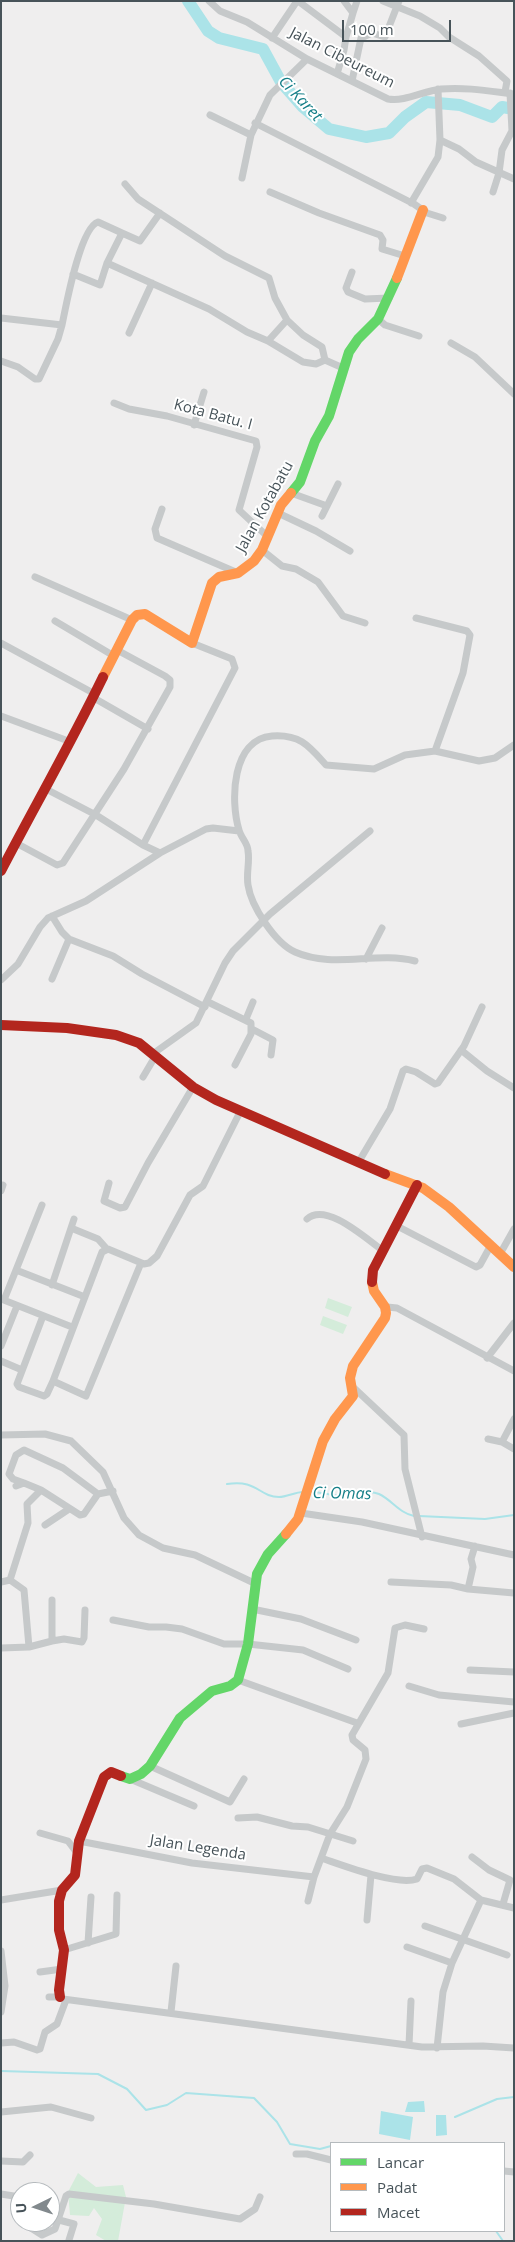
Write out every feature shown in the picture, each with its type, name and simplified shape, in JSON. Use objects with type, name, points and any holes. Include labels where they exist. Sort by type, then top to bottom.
[{"type":"street","name":"Jalan Cibeureum","points":[[209,1],[224,13],[247,22],[307,59],[393,100],[438,90],[467,88],[510,93]]},
{"type":"street","points":[[272,38],[297,1],[346,37]]},
{"type":"street","points":[[344,1],[352,13]]},
{"type":"street","points":[[337,74],[352,13],[357,1]]},
{"type":"street","points":[[383,1],[398,4],[440,28],[449,37],[479,56],[507,81],[510,93],[512,131],[502,150],[499,173],[493,192]]},
{"type":"street","points":[[352,81],[361,38],[372,33],[385,37],[398,4]]},
{"type":"street","points":[[242,178],[255,123],[270,95],[307,59]]},
{"type":"street","points":[[411,203],[436,161],[440,140],[438,90]]},
{"type":"street","points":[[210,115],[251,135]]},
{"type":"street","points":[[255,123],[423,210],[443,218]]},
{"type":"street","points":[[440,140],[459,149],[472,160],[514,179]]},
{"type":"street","points":[[125,184],[136,198],[160,214],[244,267],[269,278],[274,298],[287,320],[303,335],[322,347],[325,360]]},
{"type":"street","points":[[270,192],[319,213],[380,235],[383,240],[382,249],[405,256]]},
{"type":"street","name":"Jalan Kotabatu","points":[[192,643],[212,583],[219,577],[238,573],[254,561],[262,550],[278,513],[300,482],[315,441],[329,416],[349,352],[358,339],[378,320],[389,298],[423,210]]},
{"type":"street","points":[[1,361],[18,368],[35,379],[39,379],[58,339],[73,274],[89,228],[95,222],[102,223],[140,241],[160,214]]},
{"type":"street","points":[[73,274],[100,285],[107,263],[122,233]]},
{"type":"street","points":[[107,263],[209,309],[252,335],[268,341],[307,363],[316,364],[325,360],[343,368]]},
{"type":"street","points":[[352,272],[346,288],[348,292],[365,299],[389,298]]},
{"type":"street","points":[[129,333],[152,283]]},
{"type":"street","points":[[1,318],[62,325]]},
{"type":"street","points":[[268,341],[287,320]]},
{"type":"street","points":[[378,320],[419,336]]},
{"type":"street","points":[[451,343],[475,357],[514,394]]},
{"type":"street","points":[[194,425],[204,392]]},
{"type":"street","name":"Kota Batu. I","points":[[114,403],[129,409],[167,416],[256,441],[256,447],[238,507],[241,514],[268,537]]},
{"type":"street","points":[[322,516],[338,484]]},
{"type":"street","points":[[291,493],[327,506]]},
{"type":"street","points":[[162,509],[155,529],[157,538],[238,573]]},
{"type":"street","points":[[278,513],[308,527],[350,551]]},
{"type":"street","points":[[262,550],[282,566],[296,570],[318,582],[342,616],[365,623]]},
{"type":"street","points":[[35,577],[132,620]]},
{"type":"street","points":[[1,871],[5,856],[16,843],[44,788],[71,742],[132,620],[137,614],[145,614],[192,643],[232,659],[235,668],[143,845]]},
{"type":"street","points":[[416,618],[466,631],[470,635],[464,673],[435,751]]},
{"type":"street","points":[[16,843],[60,865],[96,815],[148,729],[170,687],[170,680],[165,676],[54,621]]},
{"type":"street","points":[[1,644],[94,696],[148,729]]},
{"type":"street","points":[[1,716],[71,742]]},
{"type":"street","points":[[414,961],[399,957],[366,960],[316,958],[293,951],[282,943],[264,920],[249,891],[248,850],[239,832],[236,799],[238,768],[249,745],[257,739],[275,736],[298,739],[312,748],[326,765],[378,768],[404,755],[435,751],[479,761],[495,758],[514,745]]},
{"type":"street","points":[[44,788],[96,815],[143,845],[160,853]]},
{"type":"street","points":[[1,980],[18,964],[44,921],[52,916],[86,901],[160,853],[206,830],[213,828],[239,832]]},
{"type":"street","points":[[143,1076],[155,1054],[192,1027],[206,1005],[228,957],[264,920],[370,831]]},
{"type":"street","points":[[52,916],[69,939],[113,956],[142,974],[206,1005],[246,1019],[252,1023],[252,1029],[235,1065]]},
{"type":"street","points":[[366,960],[382,928]]},
{"type":"street","points":[[52,979],[69,939]]},
{"type":"street","points":[[246,1019],[253,1002]]},
{"type":"street","points":[[358,1163],[390,1109],[403,1071],[411,1070],[437,1084],[461,1050],[482,1007]]},
{"type":"street","points":[[1,1025],[67,1028],[116,1034],[139,1043],[155,1054],[193,1087],[240,1112],[358,1163],[416,1185],[449,1207],[514,1267]]},
{"type":"street","points":[[252,1029],[273,1040],[271,1055]]},
{"type":"street","points":[[461,1050],[487,1071],[514,1088]]},
{"type":"street","points":[[109,1183],[104,1201],[123,1208],[193,1087]]},
{"type":"street","points":[[71,1228],[98,1239],[106,1248],[141,1263],[149,1263],[160,1252],[190,1195],[203,1186],[240,1112]]},
{"type":"street","points":[[416,1185],[397,1226],[382,1250],[373,1270],[372,1283],[376,1297],[386,1307],[397,1308],[514,1371]]},
{"type":"street","points":[[42,1205],[3,1300],[72,1327]]},
{"type":"street","points":[[307,1219],[316,1214],[331,1216],[382,1250]]},
{"type":"street","points":[[52,1284],[74,1219]]},
{"type":"street","points":[[397,1226],[476,1267],[480,1265],[492,1246]]},
{"type":"street","points":[[500,1254],[514,1229]]},
{"type":"street","points":[[43,1316],[22,1370],[18,1386],[42,1396],[47,1394],[102,1252],[106,1248]]},
{"type":"street","points":[[52,1381],[86,1396],[141,1263]]},
{"type":"street","points":[[16,1270],[85,1297]]},
{"type":"street","points":[[1,1346],[17,1306]]},
{"type":"street","points":[[130,1779],[141,1774],[150,1766],[180,1718],[212,1691],[230,1686],[238,1680],[248,1644],[254,1582],[264,1560],[294,1524],[302,1508],[323,1441],[352,1392],[350,1378],[353,1366],[385,1318],[386,1307]]},
{"type":"street","points":[[487,1358],[514,1323]]},
{"type":"street","points":[[1,1361],[22,1370]]},
{"type":"street","points":[[352,1392],[404,1435],[405,1469],[422,1537]]},
{"type":"street","points":[[502,1442],[514,1418]]},
{"type":"street","points":[[1,1435],[45,1434],[71,1441],[103,1472],[128,1524],[149,1542],[172,1551],[195,1555],[254,1582]]},
{"type":"street","points":[[488,1439],[502,1442],[514,1449]]},
{"type":"street","points":[[98,1494],[63,1468],[24,1450],[16,1455],[9,1474],[13,1479],[41,1490],[75,1514],[82,1514],[98,1494],[113,1491]]},
{"type":"street","points":[[16,1486],[24,1483]]},
{"type":"street","points":[[10,1580],[28,1523],[30,1514],[27,1504],[41,1490]]},
{"type":"street","points":[[302,1508],[422,1537],[514,1555]]},
{"type":"street","points":[[45,1525],[68,1509]]},
{"type":"street","points":[[468,1589],[473,1567],[471,1559],[475,1546]]},
{"type":"street","points":[[1,1582],[10,1580],[22,1587],[26,1594],[29,1647]]},
{"type":"street","points":[[391,1582],[451,1585],[468,1589],[514,1593]]},
{"type":"street","points":[[52,1600],[52,1641]]},
{"type":"street","points":[[252,1609],[301,1619],[356,1640]]},
{"type":"street","points":[[1,1648],[29,1647],[64,1639],[82,1642],[84,1638],[85,1610]]},
{"type":"street","points":[[113,1620],[149,1627],[182,1629],[224,1644],[248,1644],[303,1650],[348,1669]]},
{"type":"street","points":[[308,1901],[314,1877],[330,1834],[347,1807],[366,1759],[363,1748],[352,1737],[357,1723],[388,1673],[395,1628],[405,1625],[424,1629]]},
{"type":"street","points":[[470,1670],[514,1672]]},
{"type":"street","points":[[238,1680],[357,1723]]},
{"type":"street","points":[[409,1686],[428,1693],[514,1702]]},
{"type":"street","points":[[461,1724],[514,1713]]},
{"type":"street","points":[[150,1766],[230,1802],[244,1779]]},
{"type":"street","points":[[1,2043],[14,2042],[37,2050],[40,2049],[44,2032],[57,2024],[63,1998],[59,1990],[64,1950],[58,1916],[59,1901],[62,1890],[75,1874],[79,1840],[106,1775],[114,1773],[194,1806]]},
{"type":"street","points":[[238,1818],[257,1817],[292,1826],[308,1827],[353,1841]]},
{"type":"street","points":[[40,1832],[68,1841],[77,1853]]},
{"type":"street","name":"Jalan Legenda","points":[[79,1840],[192,1863],[314,1877]]},
{"type":"street","points":[[472,1857],[489,1870],[510,1880],[503,1904]]},
{"type":"street","points":[[321,1858],[371,1875],[413,1880],[417,1879],[422,1869],[427,1868],[454,1879],[481,1900],[514,1908]]},
{"type":"street","points":[[367,1920],[371,1875]]},
{"type":"street","points":[[1,1900],[62,1890]]},
{"type":"street","points":[[64,1950],[116,1934],[117,1895]]},
{"type":"street","points":[[88,1942],[90,1897]]},
{"type":"street","points":[[437,2048],[441,1999],[452,1963],[481,1900]]},
{"type":"street","points":[[425,1926],[507,1955]]},
{"type":"street","points":[[407,1947],[452,1963]]},
{"type":"street","points":[[1,1951],[5,1978],[1,2012]]},
{"type":"street","points":[[171,2012],[176,1966]]},
{"type":"street","points":[[40,1972],[62,1969]]},
{"type":"street","points":[[49,1997],[408,2045],[437,2048],[483,2046],[514,2048]]},
{"type":"street","points":[[408,2045],[411,2001]]},
{"type":"street","points":[[1,2112],[51,2107],[91,2118]]},
{"type":"street","points":[[296,2154],[307,2154],[330,2160]]},
{"type":"street","points":[[1,2161],[23,2162],[30,2155]]},
{"type":"street","points":[[60,2217],[66,2196],[69,2194],[154,2204],[240,2219],[254,2209],[260,2197]]},
{"type":"street","points":[[60,2220],[74,2224],[69,2240]]},
{"type":"green space","points":[[328,1298],[352,1307],[348,1317],[325,1308]]},
{"type":"green space","points":[[323,1316],[347,1325],[343,1334],[320,1325]]},
{"type":"green space","points":[[78,2173],[96,2187],[123,2185],[126,2197],[118,2241],[106,2241],[96,2235],[102,2219],[94,2208],[89,2216],[70,2215],[68,2192]]},
{"type":"water","points":[[424,2101],[425,2112],[405,2112],[408,2102]]},
{"type":"water","points":[[381,2111],[413,2117],[410,2140],[379,2134]]},
{"type":"water","points":[[436,2115],[446,2115],[447,2135],[436,2136]]},
{"type":"waterway","name":"Ci Karet","points":[[188,1],[208,31],[219,38],[263,49],[281,82],[303,107],[329,129],[366,137],[389,133],[405,117],[426,102],[460,105],[492,117],[502,107],[514,109]]},
{"type":"waterway","name":"Ci Omas","points":[[227,1484],[245,1484],[272,1496],[279,1497],[303,1492]]},
{"type":"waterway","name":"Ci Omas","points":[[310,1492],[337,1496],[375,1493],[384,1497],[404,1512],[414,1516]]},
{"type":"waterway","name":"Ci Omas","points":[[419,1516],[485,1519],[514,1515]]},
{"type":"waterway","points":[[1,2071],[98,2074],[127,2089],[146,2110],[167,2105],[186,2093],[254,2098],[277,2122],[290,2144],[320,2149],[330,2146]]},
{"type":"waterway","points":[[455,2117],[497,2099],[514,2097]]},
{"type":"waterway","points":[[497,2232],[503,2241]]},
{"type":"traffic: fast","points":[[291,493],[300,482],[315,441],[329,416],[349,352],[358,339],[378,319],[397,278]]},
{"type":"traffic: fast","points":[[121,1776],[130,1779],[141,1774],[150,1766],[180,1718],[212,1691],[230,1686],[238,1680],[248,1644],[257,1574],[268,1554],[286,1534]]},
{"type":"traffic: slow","points":[[397,278],[423,210]]},
{"type":"traffic: slow","points":[[103,677],[132,620],[137,615],[145,614],[192,643],[212,583],[219,577],[238,573],[254,561],[262,550],[281,505],[291,493]]},
{"type":"traffic: slow","points":[[385,1174],[423,1188],[449,1207],[514,1267]]},
{"type":"traffic: slow","points":[[286,1534],[298,1519],[323,1441],[335,1419],[353,1396],[350,1378],[353,1366],[385,1318],[385,1307],[374,1291],[372,1282]]},
{"type":"traffic: jam","points":[[1,871],[103,677]]},
{"type":"traffic: jam","points":[[1,1025],[67,1028],[116,1035],[139,1043],[193,1087],[216,1100],[385,1174]]},
{"type":"traffic: jam","points":[[372,1282],[373,1270],[417,1185]]},
{"type":"traffic: jam","points":[[60,1997],[59,1990],[64,1950],[59,1930],[59,1901],[62,1890],[75,1875],[79,1841],[104,1777],[111,1772],[121,1776]]}]
